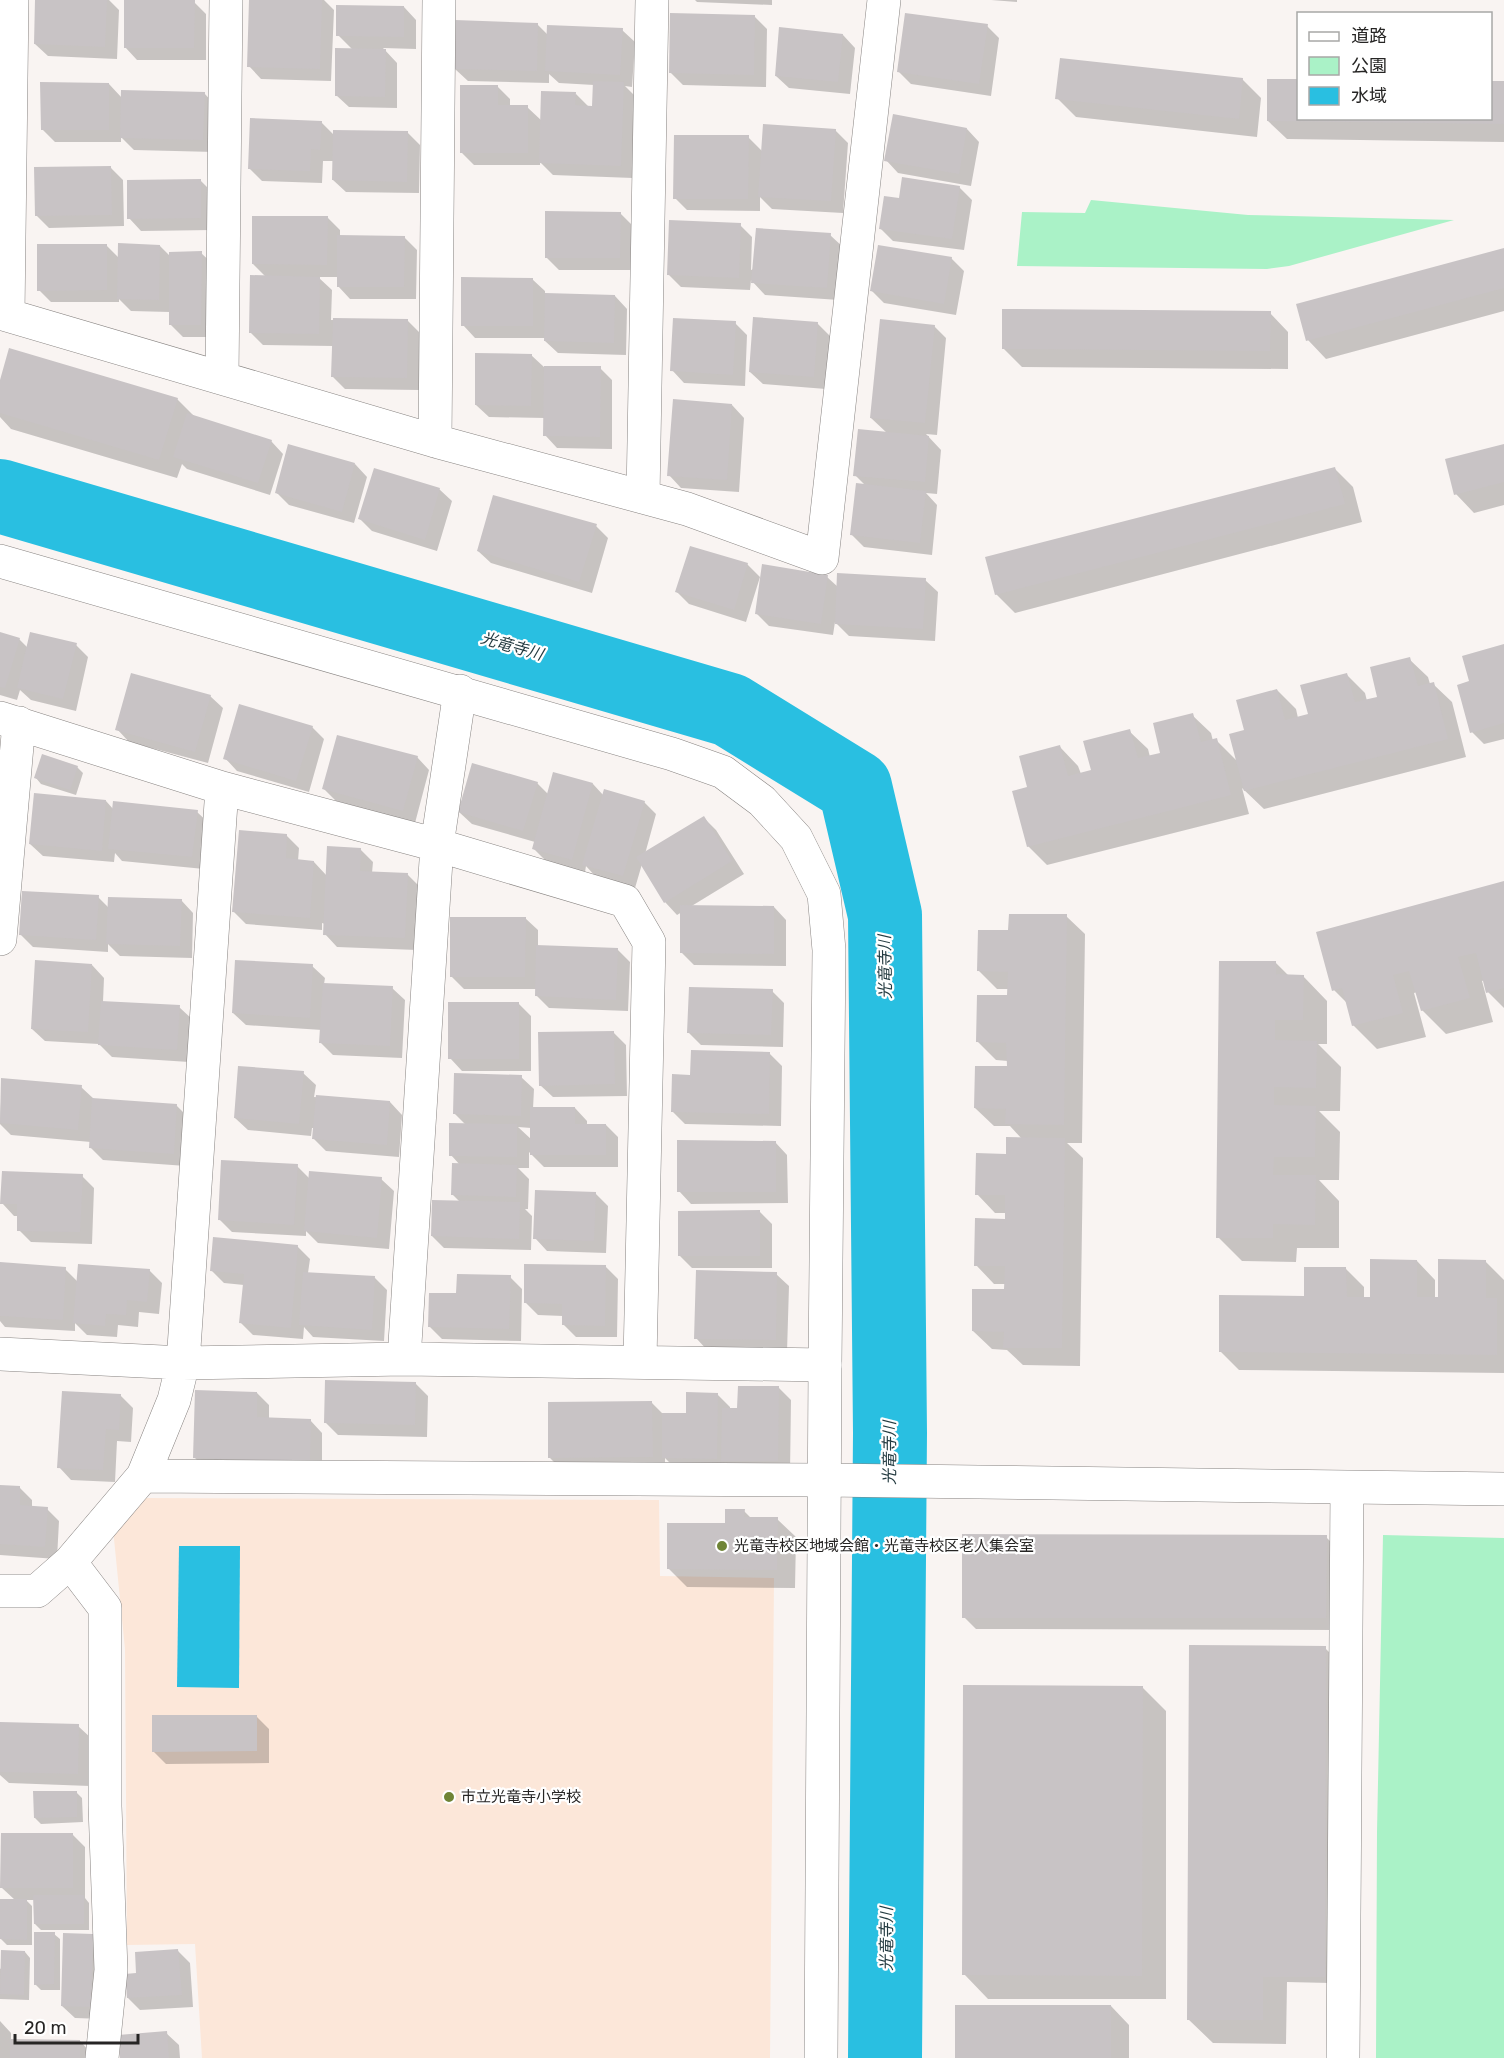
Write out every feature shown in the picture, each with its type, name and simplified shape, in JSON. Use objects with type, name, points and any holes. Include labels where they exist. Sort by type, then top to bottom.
[{"type":"street","points":[[12,0],[4,314],[435,441],[687,509],[822,558],[884,0]]},
{"type":"street","points":[[222,377],[226,0]]},
{"type":"street","points":[[435,441],[439,0]]},
{"type":"street","points":[[643,496],[652,0]]},
{"type":"street","points":[[0,561],[672,753],[723,772],[762,801],[796,838],[824,894],[830,950],[820,2058]]},
{"type":"street","points":[[404,1359],[437,845],[460,692]]},
{"type":"street","points":[[0,939],[10,721],[222,788],[437,845],[625,901],[649,942],[640,1361]]},
{"type":"street","points":[[0,1591],[37,1590],[70,1562],[143,1476],[174,1400],[183,1363],[222,788]]},
{"type":"street","points":[[0,1354],[183,1363],[404,1359],[825,1365]]},
{"type":"street","points":[[143,1476],[825,1480],[1504,1489]]},
{"type":"street","points":[[1344,2058],[1347,1488]]},
{"type":"street","points":[[70,1562],[105,1608],[105,1806],[111,1970],[102,2058]]},
{"type":"shaded area","name":"市立光竜寺小学校","points":[[144,1498],[659,1500],[660,1576],[774,1578],[770,2058],[202,2058],[195,1944],[127,1945],[125,1649],[113,1529]]},
{"type":"green space","points":[[1091,200],[1248,215],[1454,220],[1289,266],[1267,269],[1017,266],[1022,212],[1085,213]]},
{"type":"green space","points":[[1383,1535],[1504,1538],[1504,2058],[1376,2058],[1377,1832]]},
{"type":"water","points":[[179,1546],[240,1546],[239,1688],[177,1687]]},
{"type":"building","points":[[35,0],[107,0],[105,47],[34,44]]},
{"type":"building","points":[[124,0],[195,0],[194,48],[124,48]]},
{"type":"building","points":[[249,0],[322,0],[320,69],[247,67]]},
{"type":"building","points":[[336,5],[404,6],[404,37],[336,36]]},
{"type":"building","points":[[670,13],[755,15],[754,75],[669,73]]},
{"type":"building","points":[[905,13],[988,24],[979,84],[897,72]]},
{"type":"building","points":[[455,20],[538,23],[537,71],[454,69]]},
{"type":"building","points":[[547,25],[623,28],[620,75],[545,71]]},
{"type":"building","points":[[779,27],[843,34],[838,82],[775,76]]},
{"type":"building","points":[[335,48],[386,49],[385,97],[335,96]]},
{"type":"building","points":[[1060,58],[1243,78],[1239,119],[1055,99]]},
{"type":"building","points":[[1267,79],[1297,79],[1297,120],[1492,120],[1492,81],[1504,81],[1504,124],[1267,121]]},
{"type":"building","points":[[593,81],[624,82],[621,166],[539,163],[541,91],[576,92],[575,105],[592,106]]},
{"type":"building","points":[[40,82],[109,83],[109,130],[41,130]]},
{"type":"building","points":[[460,85],[498,85],[498,105],[528,105],[528,153],[460,153]]},
{"type":"building","points":[[121,90],[205,92],[203,140],[120,138]]},
{"type":"building","points":[[893,114],[967,128],[959,174],[884,161]]},
{"type":"building","points":[[250,118],[322,121],[320,150],[311,149],[310,171],[248,169]]},
{"type":"building","points":[[763,124],[836,129],[831,201],[758,197]]},
{"type":"building","points":[[333,130],[408,131],[407,182],[332,180]]},
{"type":"building","points":[[674,135],[749,135],[748,199],[673,199]]},
{"type":"building","points":[[111,166],[112,215],[35,216],[34,167]]},
{"type":"building","points":[[902,177],[960,186],[952,239],[879,229],[884,196],[899,198]]},
{"type":"building","points":[[201,179],[201,218],[127,219],[127,180]]},
{"type":"building","points":[[545,211],[621,212],[620,258],[545,258]]},
{"type":"building","points":[[252,216],[328,216],[327,265],[252,264]]},
{"type":"building","points":[[669,220],[741,223],[739,278],[667,275]]},
{"type":"building","points":[[756,228],[831,233],[827,288],[751,283]]},
{"type":"building","points":[[337,235],[405,236],[404,287],[337,287]]},
{"type":"building","points":[[118,243],[160,245],[159,300],[117,299]]},
{"type":"building","points":[[37,244],[107,244],[107,290],[37,291]]},
{"type":"building","points":[[878,245],[952,257],[944,304],[870,291]]},
{"type":"building","points":[[1504,248],[1504,288],[1306,341],[1296,304]]},
{"type":"building","points":[[202,251],[201,325],[169,325],[169,252]]},
{"type":"building","points":[[250,275],[320,277],[319,334],[249,333]]},
{"type":"building","points":[[461,277],[533,278],[533,326],[461,326]]},
{"type":"building","points":[[545,293],[615,295],[614,343],[544,341]]},
{"type":"building","points":[[1002,309],[1271,311],[1270,351],[1002,349]]},
{"type":"building","points":[[753,317],[818,322],[814,377],[749,372]]},
{"type":"building","points":[[333,318],[408,319],[407,378],[331,377]]},
{"type":"building","points":[[673,318],[736,321],[733,375],[670,371]]},
{"type":"building","points":[[880,319],[935,325],[925,423],[870,418]]},
{"type":"building","points":[[9,348],[178,398],[159,460],[0,413],[0,380]]},
{"type":"building","points":[[475,353],[532,354],[531,406],[475,405]]},
{"type":"building","points":[[544,366],[601,366],[600,437],[543,436]]},
{"type":"building","points":[[673,399],[732,404],[727,480],[667,476]]},
{"type":"building","points":[[187,413],[272,440],[258,483],[173,457]]},
{"type":"building","points":[[858,429],[929,436],[925,482],[853,476]]},
{"type":"building","points":[[288,444],[355,463],[342,512],[275,493]]},
{"type":"building","points":[[1504,444],[1504,482],[1454,495],[1445,459]]},
{"type":"building","points":[[1335,467],[1345,504],[995,595],[985,557]]},
{"type":"building","points":[[374,468],[440,488],[425,540],[358,519]]},
{"type":"building","points":[[856,483],[926,491],[920,543],[850,535]]},
{"type":"building","points":[[493,495],[597,524],[579,582],[477,551]]},
{"type":"building","points":[[690,546],[748,563],[734,610],[675,592]]},
{"type":"building","points":[[762,564],[828,575],[821,624],[755,614]]},
{"type":"building","points":[[837,573],[926,578],[923,629],[835,624]]},
{"type":"building","points":[[0,632],[20,638],[5,688],[0,687]]},
{"type":"building","points":[[30,632],[77,643],[63,699],[17,688]]},
{"type":"building","points":[[1504,644],[1504,723],[1470,733],[1457,685],[1469,681],[1462,656]]},
{"type":"building","points":[[1410,657],[1418,686],[1434,682],[1448,739],[1244,791],[1229,734],[1244,730],[1236,700],[1277,689],[1285,720],[1308,714],[1300,685],[1347,673],[1355,702],[1377,697],[1370,667]]},
{"type":"building","points":[[131,673],[211,695],[195,752],[115,730]]},
{"type":"building","points":[[239,704],[313,726],[296,781],[223,759]]},
{"type":"building","points":[[1193,713],[1201,742],[1217,738],[1231,795],[1027,847],[1012,791],[1027,787],[1019,756],[1060,745],[1068,776],[1091,770],[1083,741],[1130,729],[1138,758],[1160,753],[1153,723]]},
{"type":"building","points":[[337,735],[418,756],[403,811],[322,789]]},
{"type":"building","points":[[42,754],[78,766],[70,790],[34,778]]},
{"type":"building","points":[[472,763],[538,782],[523,831],[458,812]]},
{"type":"building","points":[[553,772],[593,783],[572,860],[532,849]]},
{"type":"building","points":[[604,789],[645,801],[623,876],[582,865]]},
{"type":"building","points":[[34,793],[106,800],[102,851],[29,844]]},
{"type":"building","points":[[113,801],[198,810],[192,857],[108,849]]},
{"type":"building","points":[[704,816],[732,861],[664,903],[636,857]]},
{"type":"building","points":[[239,830],[287,834],[286,858],[314,861],[310,918],[232,912]]},
{"type":"building","points":[[327,846],[361,848],[360,871],[408,873],[405,938],[323,935]]},
{"type":"building","points":[[1504,881],[1504,988],[1486,993],[1476,953],[1458,957],[1470,998],[1421,1011],[1409,971],[1393,975],[1403,1013],[1352,1026],[1342,988],[1332,991],[1316,932]]},
{"type":"building","points":[[22,891],[99,895],[96,940],[19,935]]},
{"type":"building","points":[[108,897],[182,899],[180,946],[106,944]]},
{"type":"building","points":[[680,905],[774,906],[774,954],[680,953]]},
{"type":"building","points":[[1009,914],[1067,914],[1064,1125],[1005,1124],[1006,1109],[974,1108],[975,1066],[1007,1066],[1006,1043],[976,1042],[977,995],[1007,995],[1008,972],[977,971],[978,930],[1008,930]]},
{"type":"building","points":[[450,917],[526,917],[525,977],[450,977]]},
{"type":"building","points":[[536,945],[618,948],[616,1000],[535,996]]},
{"type":"building","points":[[35,960],[92,964],[88,1032],[31,1029]]},
{"type":"building","points":[[235,960],[313,964],[310,1018],[232,1013]]},
{"type":"building","points":[[1219,961],[1276,961],[1276,974],[1304,975],[1303,1020],[1275,1020],[1275,1040],[1317,1041],[1316,1088],[1274,1087],[1274,1105],[1316,1106],[1315,1157],[1274,1157],[1273,1175],[1316,1175],[1315,1225],[1273,1224],[1273,1238],[1216,1238]]},
{"type":"building","points":[[323,983],[393,986],[390,1046],[319,1043]]},
{"type":"building","points":[[689,987],[773,989],[771,1035],[687,1033]]},
{"type":"building","points":[[101,1001],[180,1005],[177,1050],[98,1045]]},
{"type":"building","points":[[448,1002],[519,1002],[519,1059],[448,1059]]},
{"type":"building","points":[[614,1031],[615,1084],[539,1086],[538,1032]]},
{"type":"building","points":[[691,1050],[770,1052],[769,1114],[671,1112],[672,1074],[690,1075]]},
{"type":"building","points":[[238,1066],[304,1071],[299,1124],[234,1118]]},
{"type":"building","points":[[454,1073],[522,1075],[521,1116],[453,1114]]},
{"type":"building","points":[[1,1078],[82,1085],[78,1130],[0,1123]]},
{"type":"building","points":[[316,1095],[390,1101],[387,1145],[312,1139]]},
{"type":"building","points":[[92,1098],[177,1104],[174,1154],[89,1148]]},
{"type":"building","points":[[530,1107],[575,1107],[575,1124],[606,1124],[606,1155],[530,1155]]},
{"type":"building","points":[[449,1123],[517,1124],[517,1157],[449,1156]]},
{"type":"building","points":[[1006,1137],[1065,1138],[1062,1348],[1003,1348],[1004,1332],[972,1331],[972,1289],[1004,1289],[1005,1266],[974,1266],[975,1218],[1005,1219],[1005,1195],[975,1195],[976,1153],[1006,1154]]},
{"type":"building","points":[[677,1140],[776,1141],[776,1192],[677,1192]]},
{"type":"building","points":[[221,1160],[298,1164],[294,1225],[218,1220]]},
{"type":"building","points":[[452,1163],[517,1165],[516,1197],[451,1195]]},
{"type":"building","points":[[2,1171],[83,1174],[80,1232],[17,1231],[17,1204],[0,1204]]},
{"type":"building","points":[[309,1171],[382,1177],[377,1238],[304,1231]]},
{"type":"building","points":[[535,1190],[596,1192],[594,1241],[533,1239]]},
{"type":"building","points":[[432,1200],[520,1202],[519,1239],[431,1236]]},
{"type":"building","points":[[760,1210],[760,1256],[678,1256],[678,1211]]},
{"type":"building","points":[[213,1237],[298,1245],[291,1328],[239,1323],[244,1274],[210,1271]]},
{"type":"building","points":[[1370,1259],[1417,1260],[1417,1297],[1438,1297],[1438,1259],[1486,1260],[1486,1298],[1497,1298],[1497,1355],[1219,1352],[1219,1295],[1304,1296],[1304,1267],[1346,1267],[1347,1297],[1370,1297]]},
{"type":"building","points":[[0,1262],[66,1267],[63,1320],[0,1316]]},
{"type":"building","points":[[78,1264],[150,1269],[147,1302],[127,1300],[126,1315],[106,1314],[105,1326],[73,1323]]},
{"type":"building","points":[[524,1264],[606,1265],[605,1326],[562,1325],[562,1304],[524,1303]]},
{"type":"building","points":[[696,1270],[777,1272],[776,1340],[694,1339]]},
{"type":"building","points":[[303,1272],[375,1276],[372,1330],[299,1325]]},
{"type":"building","points":[[457,1274],[511,1275],[509,1329],[428,1327],[429,1293],[456,1293]]},
{"type":"building","points":[[325,1380],[416,1382],[415,1425],[324,1423]]},
{"type":"building","points":[[738,1386],[779,1386],[778,1461],[721,1461],[722,1408],[737,1408]]},
{"type":"building","points":[[195,1390],[257,1392],[257,1417],[311,1419],[310,1462],[193,1458]]},
{"type":"building","points":[[62,1391],[121,1394],[119,1430],[106,1429],[103,1470],[57,1468]]},
{"type":"building","points":[[686,1392],[718,1393],[717,1459],[662,1458],[662,1413],[686,1413]]},
{"type":"building","points":[[652,1401],[653,1457],[548,1458],[548,1402]]},
{"type":"building","points":[[0,1485],[20,1486],[20,1505],[48,1507],[45,1547],[0,1544]]},
{"type":"building","name":"光竜寺校区地域会館・光竜寺校区老人集会室","points":[[725,1509],[745,1509],[744,1517],[778,1517],[777,1570],[667,1569],[667,1523],[725,1523]]},
{"type":"building","points":[[962,1534],[1327,1535],[1326,1618],[962,1618]]},
{"type":"building","points":[[1189,1645],[1326,1646],[1325,1977],[1263,1977],[1263,2020],[1187,2020]]},
{"type":"building","points":[[963,1685],[1143,1686],[1142,1976],[962,1975]]},
{"type":"building","points":[[152,1715],[257,1715],[257,1751],[152,1752]]},
{"type":"building","points":[[0,1722],[79,1724],[78,1774],[0,1772]]},
{"type":"building","points":[[33,1791],[77,1791],[77,1817],[34,1818]]},
{"type":"building","points":[[1,1833],[73,1833],[73,1888],[0,1888]]},
{"type":"building","points":[[33,1895],[84,1895],[84,1924],[34,1924]]},
{"type":"building","points":[[0,1899],[27,1899],[27,1940],[0,1939]]},
{"type":"building","points":[[34,1932],[55,1932],[54,1984],[34,1985]]},
{"type":"building","points":[[63,1933],[93,1934],[91,2007],[61,2006]]},
{"type":"building","points":[[178,1949],[182,1995],[127,1998],[125,1974],[136,1973],[135,1952]]},
{"type":"building","points":[[1,1950],[25,1951],[24,1995],[0,1994]]},
{"type":"building","points":[[955,2005],[1111,2005],[1111,2058],[955,2058]]},
{"type":"building","points":[[167,2031],[169,2058],[120,2058],[118,2035]]},
{"type":"building","points":[[10,2039],[80,2040],[80,2058],[10,2058]]},
{"type":"waterway","name":"光竜寺川","points":[[0,496],[730,710],[855,787],[885,915],[890,1433],[885,2058]]},
{"type":"place","name":"光竜寺校区地域会館・光竜寺校区老人集会室","points":[[722,1546]]},
{"type":"place","name":"市立光竜寺小学校","points":[[449,1797]]}]
